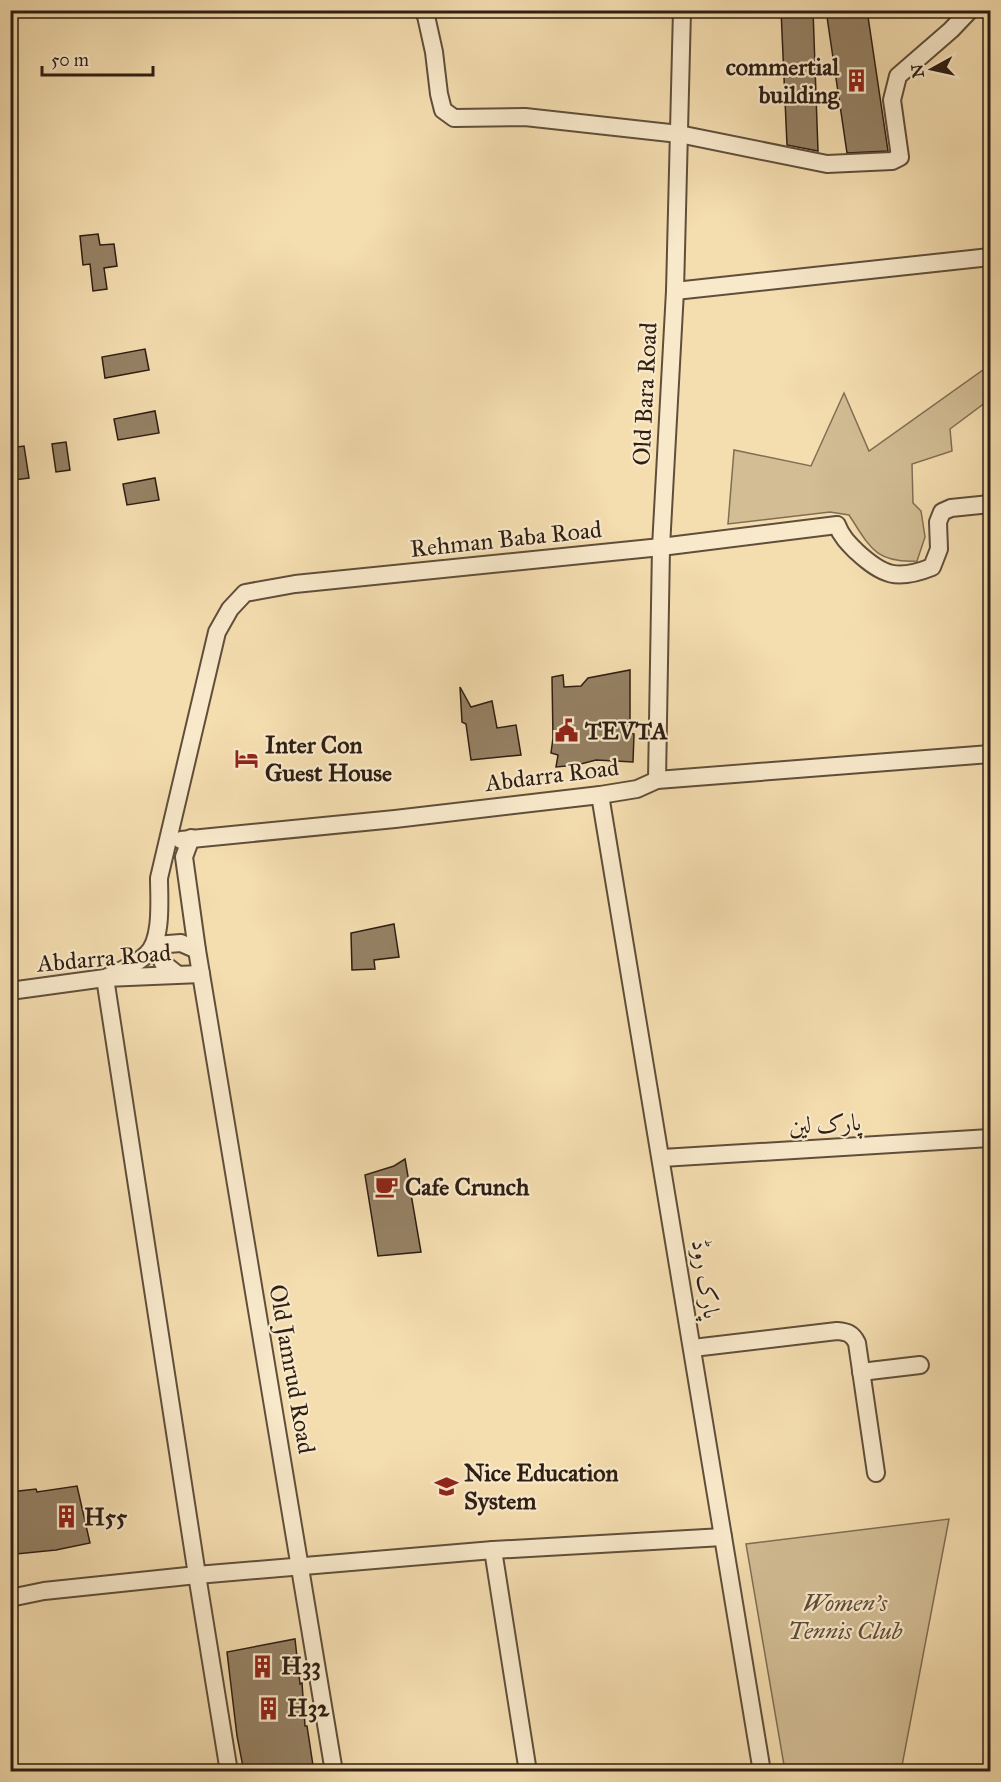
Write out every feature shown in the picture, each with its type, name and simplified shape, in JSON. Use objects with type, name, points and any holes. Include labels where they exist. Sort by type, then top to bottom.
[{"type":"street","points":[[422,10],[426,16],[434,52],[443,110],[454,118],[525,117],[679,134],[827,164],[892,161],[900,157],[892,100],[898,76],[970,10]]},
{"type":"street","name":"Old Bara Road","points":[[657,780],[661,547],[675,291],[682,10]]},
{"type":"street","points":[[675,291],[990,257]]},
{"type":"street","name":"Rehman Baba Road","points":[[154,945],[159,914],[159,878],[217,632],[230,609],[245,593],[295,584],[661,547],[837,525],[846,541],[876,569],[903,575],[932,567],[939,549],[938,522],[942,512],[951,508],[990,504]]},
{"type":"street","name":"Abdarra Road","points":[[191,838],[395,819],[600,795],[637,789],[657,780],[990,754]]},
{"type":"street","name":"پارک روڈ","points":[[600,795],[762,1772]]},
{"type":"street","points":[[168,844],[191,838]]},
{"type":"street","name":"Old Jamrud Road","points":[[191,838],[184,857],[197,950],[334,1772]]},
{"type":"street","points":[[154,945],[181,943],[197,950]]},
{"type":"street","points":[[154,945],[163,963],[177,974]]},
{"type":"street","points":[[154,945],[147,955],[105,978],[229,1772]]},
{"type":"street","name":"Abdarra Road","points":[[10,991],[105,978],[201,974]]},
{"type":"street","name":"پارک لین","points":[[662,1158],[990,1138]]},
{"type":"street","points":[[693,1348],[837,1331],[847,1332],[853,1336],[857,1343],[876,1473]]},
{"type":"street","points":[[861,1372],[920,1365]]},
{"type":"street","points":[[10,1598],[44,1591],[197,1575],[493,1550],[723,1537]]},
{"type":"street","points":[[493,1550],[528,1772]]},
{"type":"green space","points":[[990,365],[990,399],[950,429],[952,451],[912,464],[913,503],[921,511],[925,537],[917,561],[892,559],[875,551],[849,515],[830,512],[728,524],[734,450],[811,466],[844,393],[869,451]]},
{"type":"green space","name":"Women's Tennis Club","points":[[949,1519],[901,1771],[785,1771],[746,1544]]},
{"type":"building","points":[[781,10],[813,10],[818,151],[787,145]]},
{"type":"building","name":"commertial building","points":[[826,10],[867,10],[888,151],[847,153]]},
{"type":"building","points":[[98,234],[100,245],[114,244],[117,266],[104,268],[107,289],[93,291],[90,264],[83,265],[80,236]]},
{"type":"building","points":[[145,349],[149,370],[105,378],[102,357]]},
{"type":"building","points":[[155,411],[159,433],[118,440],[114,419]]},
{"type":"building","points":[[66,442],[70,470],[56,472],[52,444]]},
{"type":"building","points":[[24,446],[29,478],[14,480],[10,448]]},
{"type":"building","points":[[155,478],[159,500],[127,505],[123,484]]},
{"type":"building","points":[[630,670],[630,733],[634,734],[633,762],[596,760],[556,767],[558,755],[551,753],[553,738],[552,677],[563,675],[564,687],[581,686],[588,678]]},
{"type":"building","points":[[460,687],[471,707],[492,701],[497,728],[516,725],[521,755],[471,760],[466,724],[462,722]]},
{"type":"building","points":[[394,924],[399,957],[374,960],[375,969],[352,970],[351,933]]},
{"type":"building","points":[[405,1159],[421,1252],[378,1256],[365,1175],[394,1166]]},
{"type":"building","points":[[77,1486],[90,1543],[56,1550],[16,1554],[10,1526],[10,1492],[36,1489],[37,1492]]},
{"type":"building","points":[[295,1639],[300,1684],[302,1683],[305,1726],[307,1726],[314,1772],[244,1772],[237,1736],[227,1652]]},
{"type":"place","name":"commertial building","points":[[857,81]]},
{"type":"place","name":"TEVTA","points":[[567,731]]},
{"type":"place","name":"Inter Con Guest House","points":[[247,759]]},
{"type":"place","name":"Cafe Crunch","points":[[387,1187]]},
{"type":"place","name":"Nice Education System","points":[[446,1487]]},
{"type":"place","name":"H55","points":[[66,1517]]},
{"type":"place","name":"H33","points":[[263,1666]]},
{"type":"place","name":"H32","points":[[269,1708]]}]
